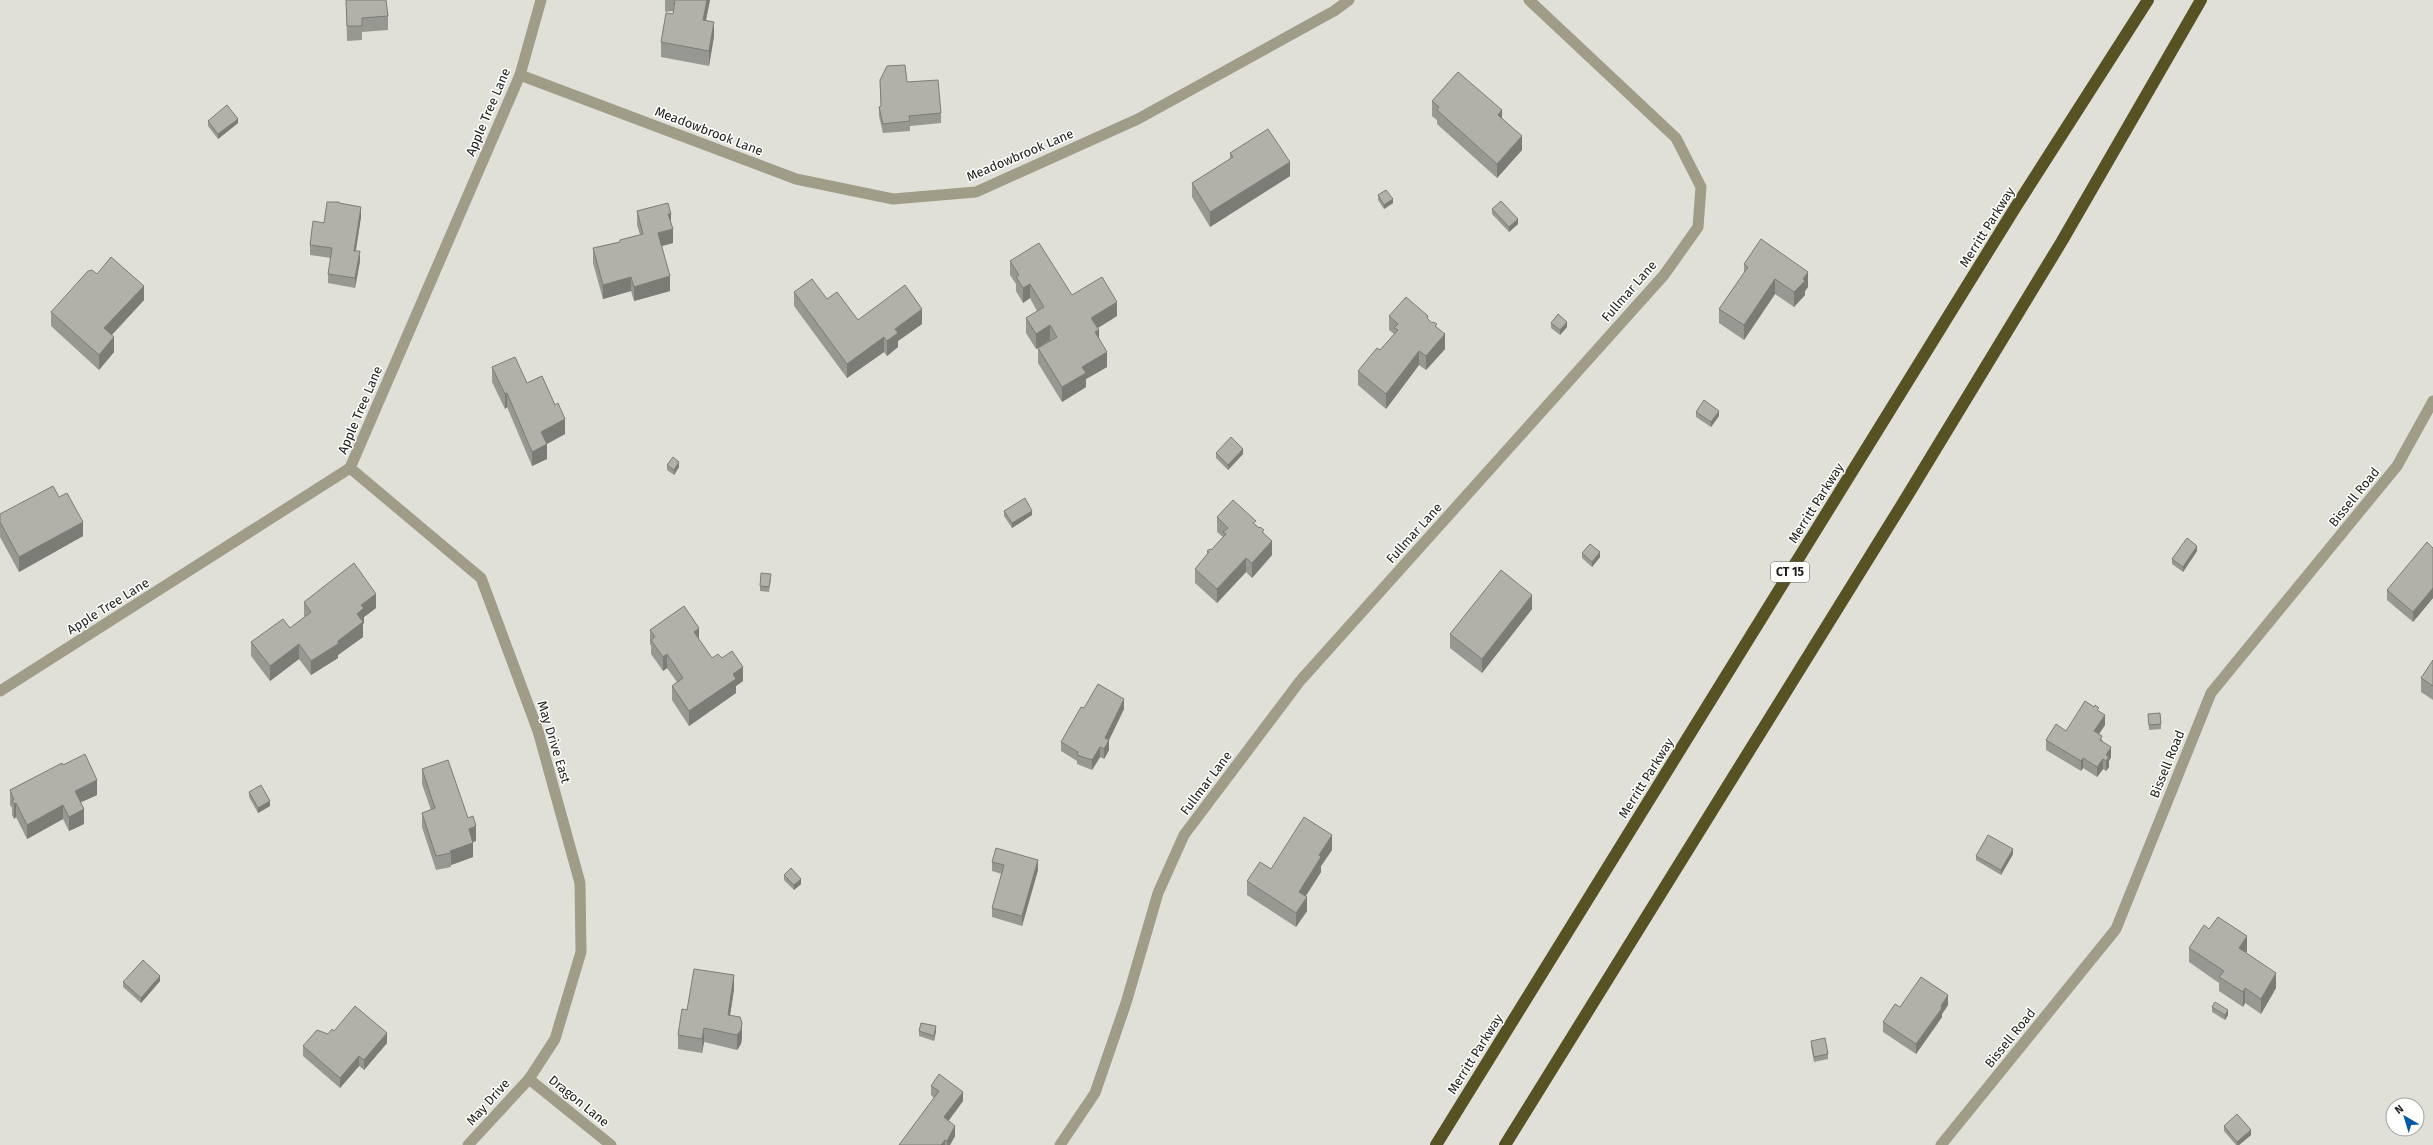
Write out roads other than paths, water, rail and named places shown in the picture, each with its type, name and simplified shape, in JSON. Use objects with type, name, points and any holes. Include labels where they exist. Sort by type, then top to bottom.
[{"type":"highway","name":"Merritt Parkway","points":[[1436,1145],[2015,208],[2148,0]]},
{"type":"highway","points":[[1505,1145],[1906,498],[2062,241],[2201,0]]},
{"type":"street","name":"Apple Tree Lane","points":[[0,691],[350,468],[520,75],[541,0]]},
{"type":"street","name":"Meadowbrook Lane","points":[[520,75],[796,179],[893,199],[976,192],[1138,119],[1334,11],[1349,0]]},
{"type":"street","name":"Fullmar Lane","points":[[1060,1145],[1095,1093],[1126,1003],[1158,892],[1184,836],[1300,681],[1664,275],[1698,227],[1701,187],[1676,138],[1529,0]]},
{"type":"street","name":"Bissell Road","points":[[1941,1145],[2116,929],[2212,693],[2397,466],[2433,400]]},
{"type":"street","name":"May Drive East","points":[[350,468],[481,578],[538,731],[580,883],[581,952],[555,1038],[528,1079]]},
{"type":"street","name":"May Drive","points":[[468,1145],[528,1079]]},
{"type":"street","name":"Dragon Lane","points":[[528,1079],[611,1145]]}]
